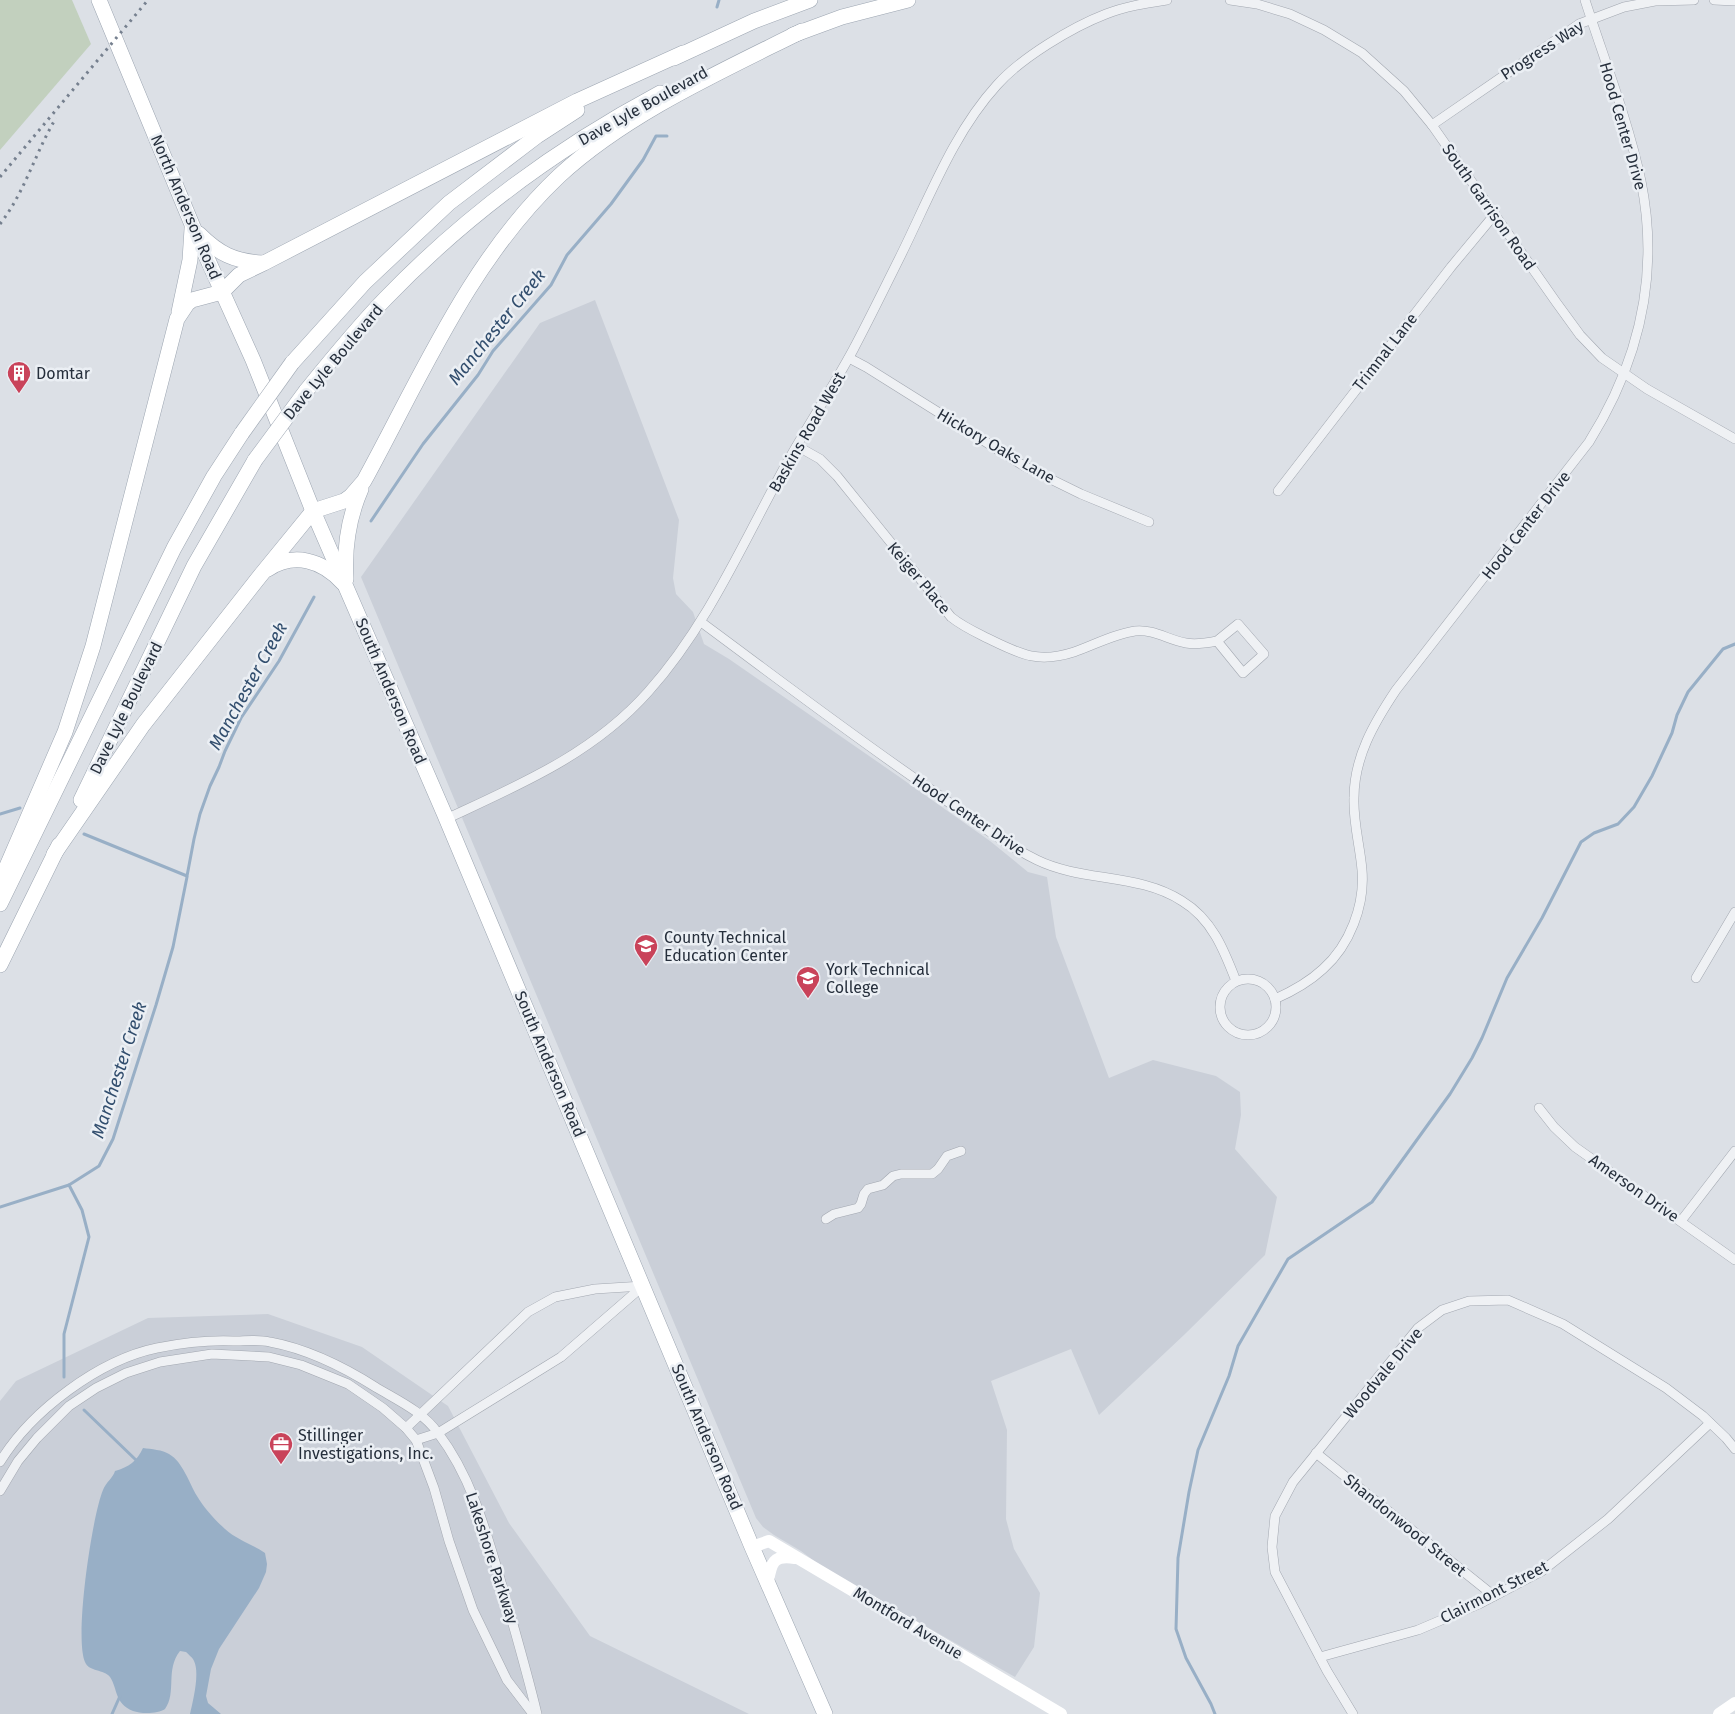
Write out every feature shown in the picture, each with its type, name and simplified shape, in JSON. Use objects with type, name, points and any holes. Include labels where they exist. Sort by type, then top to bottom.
[{"type":"main road","name":"North Anderson Road","points":[[99,0],[192,227],[276,413]]},
{"type":"main road","name":"Dave Lyle Boulevard","points":[[0,904],[174,548],[214,476],[292,363],[365,282],[449,203],[524,146],[604,94],[683,53],[754,21],[810,0]]},
{"type":"main road","name":"Dave Lyle Boulevard","points":[[0,966],[194,566],[255,460],[306,391],[346,342],[399,285],[462,228],[514,186],[591,134],[650,99],[715,66],[802,31],[842,17],[908,0]]},
{"type":"main road","points":[[347,588],[346,549],[349,521],[364,481],[479,271],[509,231],[560,175],[589,151],[638,117],[802,31]]},
{"type":"main road","points":[[177,319],[192,300],[222,292],[239,275],[577,101],[683,53]]},
{"type":"main road","points":[[192,227],[207,242],[222,253],[240,261],[264,263]]},
{"type":"main road","points":[[0,882],[62,740],[93,646],[187,277],[192,227]]},
{"type":"main road","name":"South Anderson Road","points":[[276,413],[313,511],[446,819],[752,1547],[825,1714]]},
{"type":"main road","points":[[54,854],[142,725],[313,511],[344,501],[364,481]]},
{"type":"main road","points":[[260,576],[279,563],[301,559],[324,567],[347,588]]},
{"type":"street","points":[[1123,4],[1167,0]]},
{"type":"street","name":"South Garrison Road","points":[[1230,0],[1257,4],[1290,14],[1324,30],[1358,50],[1404,91],[1432,125],[1580,335],[1602,358],[1653,393],[1735,439]]},
{"type":"street","name":"Hood Center Drive","points":[[1275,999],[1294,990],[1324,968],[1339,950],[1357,914],[1362,892],[1362,872],[1354,813],[1357,772],[1362,750],[1382,710],[1575,462],[1603,421],[1625,374],[1640,327],[1644,303],[1648,249],[1641,183],[1633,150],[1585,0]]},
{"type":"street","name":"Progress Way","points":[[1432,125],[1578,24],[1624,7],[1655,2],[1694,0]]},
{"type":"street","points":[[1714,0],[1735,1]]},
{"type":"street","name":"Baskins Road West","points":[[446,819],[538,776],[567,760],[622,718],[648,692],[687,643],[701,622],[797,446],[848,358],[956,144],[978,108],[999,83],[1037,51],[1075,28],[1123,4]]},
{"type":"street","name":"Trimnal Lane","points":[[1278,491],[1424,301],[1495,214]]},
{"type":"street","name":"Hickory Oaks Lane","points":[[848,358],[866,366],[1024,466],[1080,494],[1149,522]]},
{"type":"street","name":"Keiger Place","points":[[797,446],[820,459],[837,476],[951,617],[959,624],[1014,652],[1038,658],[1051,657],[1133,632],[1156,632],[1184,643],[1195,644],[1217,641]]},
{"type":"street","name":"Hood Center Drive","points":[[701,622],[880,754],[1016,849],[1053,867],[1146,886],[1182,900],[1200,915],[1213,931],[1222,946],[1236,981]]},
{"type":"street","points":[[1238,624],[1264,654],[1243,672],[1217,641],[1238,624]]},
{"type":"street","points":[[1696,978],[1735,912]]},
{"type":"street","points":[[1246,978],[1264,983],[1271,990],[1275,999],[1275,1016],[1264,1030],[1256,1034],[1246,1036],[1237,1033],[1223,1021],[1220,1012],[1219,1003],[1222,994],[1228,986],[1246,978]]},
{"type":"street","name":"Amerson Drive","points":[[1539,1108],[1554,1127],[1575,1147],[1735,1260]]},
{"type":"street","points":[[826,1218],[858,1208],[864,1194],[870,1188],[883,1185],[894,1176],[901,1174],[932,1174],[947,1156],[961,1151]]},
{"type":"street","points":[[1681,1221],[1735,1151]]},
{"type":"street","points":[[406,1428],[528,1312],[555,1297],[595,1289],[643,1286]]},
{"type":"street","points":[[416,1440],[438,1432],[561,1358],[643,1286]]},
{"type":"street","name":"Woodvale Drive","points":[[1354,1714],[1320,1657],[1275,1572],[1272,1547],[1275,1516],[1293,1482],[1316,1453],[1418,1328],[1442,1310],[1469,1301],[1508,1300],[1563,1324],[1666,1388],[1710,1422],[1735,1449]]},
{"type":"street","name":"Lakeshore Parkway","points":[[0,1462],[26,1427],[58,1398],[88,1377],[120,1360],[156,1348],[211,1340],[268,1341],[301,1350],[348,1370],[421,1414],[438,1432],[466,1477],[486,1530],[527,1671],[537,1714]]},
{"type":"street","name":"Lakeshore Parkway","points":[[0,1491],[30,1445],[69,1406],[96,1388],[126,1373],[160,1362],[212,1354],[269,1358],[301,1365],[348,1384],[383,1408],[406,1428],[416,1440],[434,1488],[449,1541],[473,1610],[508,1680],[533,1714]]},
{"type":"street","name":"Clairmont Street","points":[[1320,1657],[1418,1630],[1494,1596],[1542,1571],[1608,1519],[1710,1422]]},
{"type":"street","name":"Shandonwood Street","points":[[1316,1453],[1494,1596]]},
{"type":"street","name":"Montford Avenue","points":[[752,1547],[769,1541],[1061,1714]]},
{"type":"street","points":[[768,1581],[770,1567],[775,1561],[785,1557],[798,1558]]},
{"type":"street","points":[[1719,1714],[1735,1703]]},
{"type":"shaded area","name":"York Technical College","points":[[595,300],[679,520],[673,578],[676,594],[693,612],[704,644],[729,659],[898,776],[990,841],[1028,872],[1047,877],[1056,937],[1109,1078],[1153,1060],[1216,1076],[1240,1092],[1241,1115],[1235,1149],[1277,1197],[1265,1255],[1099,1415],[1071,1349],[991,1381],[1007,1430],[1006,1519],[1014,1549],[1040,1593],[1034,1647],[1015,1677],[825,1569],[763,1527],[756,1518],[361,577],[540,323]]},
{"type":"shaded area","points":[[268,1314],[362,1347],[448,1406],[509,1523],[590,1636],[749,1714],[0,1714],[0,1401],[16,1381],[148,1318]]},
{"type":"green space","points":[[0,0],[72,0],[91,44],[0,150]]},
{"type":"water","points":[[143,1448],[164,1452],[174,1458],[182,1467],[206,1509],[214,1518],[230,1533],[265,1553],[266,1572],[259,1588],[219,1649],[211,1669],[206,1696],[208,1703],[221,1714],[190,1714],[195,1687],[196,1666],[186,1652],[180,1651],[173,1666],[170,1695],[165,1709],[154,1713],[136,1712],[127,1708],[119,1700],[110,1677],[90,1667],[85,1662],[82,1649],[83,1604],[94,1524],[99,1504],[104,1487],[115,1471],[132,1463]]},
{"type":"waterway","name":"Manchester Creek","points":[[717,7],[719,0]]},
{"type":"waterway","name":"Manchester Creek","points":[[371,521],[423,444],[478,375],[493,351],[551,285],[567,255],[611,204],[643,160],[656,136],[667,136]]},
{"type":"waterway","name":"Manchester Creek","points":[[84,834],[187,876],[200,814],[225,751],[241,718],[279,661],[314,597]]},
{"type":"waterway","points":[[1215,1714],[1186,1658],[1176,1629],[1178,1558],[1198,1450],[1229,1376],[1238,1346],[1288,1259],[1372,1202],[1450,1094],[1482,1038],[1507,978],[1542,918],[1581,842],[1594,833],[1618,824],[1634,807],[1652,776],[1688,692],[1723,649],[1735,644]]},
{"type":"waterway","points":[[0,814],[20,808]]},
{"type":"waterway","name":"Manchester Creek","points":[[0,1207],[69,1185],[99,1166],[113,1139],[156,1005],[173,947],[187,877]]},
{"type":"waterway","points":[[64,1377],[64,1334],[89,1237],[82,1210],[69,1185]]},
{"type":"waterway","points":[[84,1410],[137,1462]]},
{"type":"waterway","points":[[112,1714],[120,1696]]},
{"type":"railway","points":[[0,177],[148,0]]},
{"type":"railway","points":[[0,224],[23,186],[56,118]]},
{"type":"place","name":"Domtar","points":[[19,394]]},
{"type":"place","name":"County Technical Education Center","points":[[646,967]]},
{"type":"place","name":"York Technical College","points":[[808,999]]},
{"type":"place","name":"Stillinger Investigations, Inc.","points":[[281,1465]]}]
